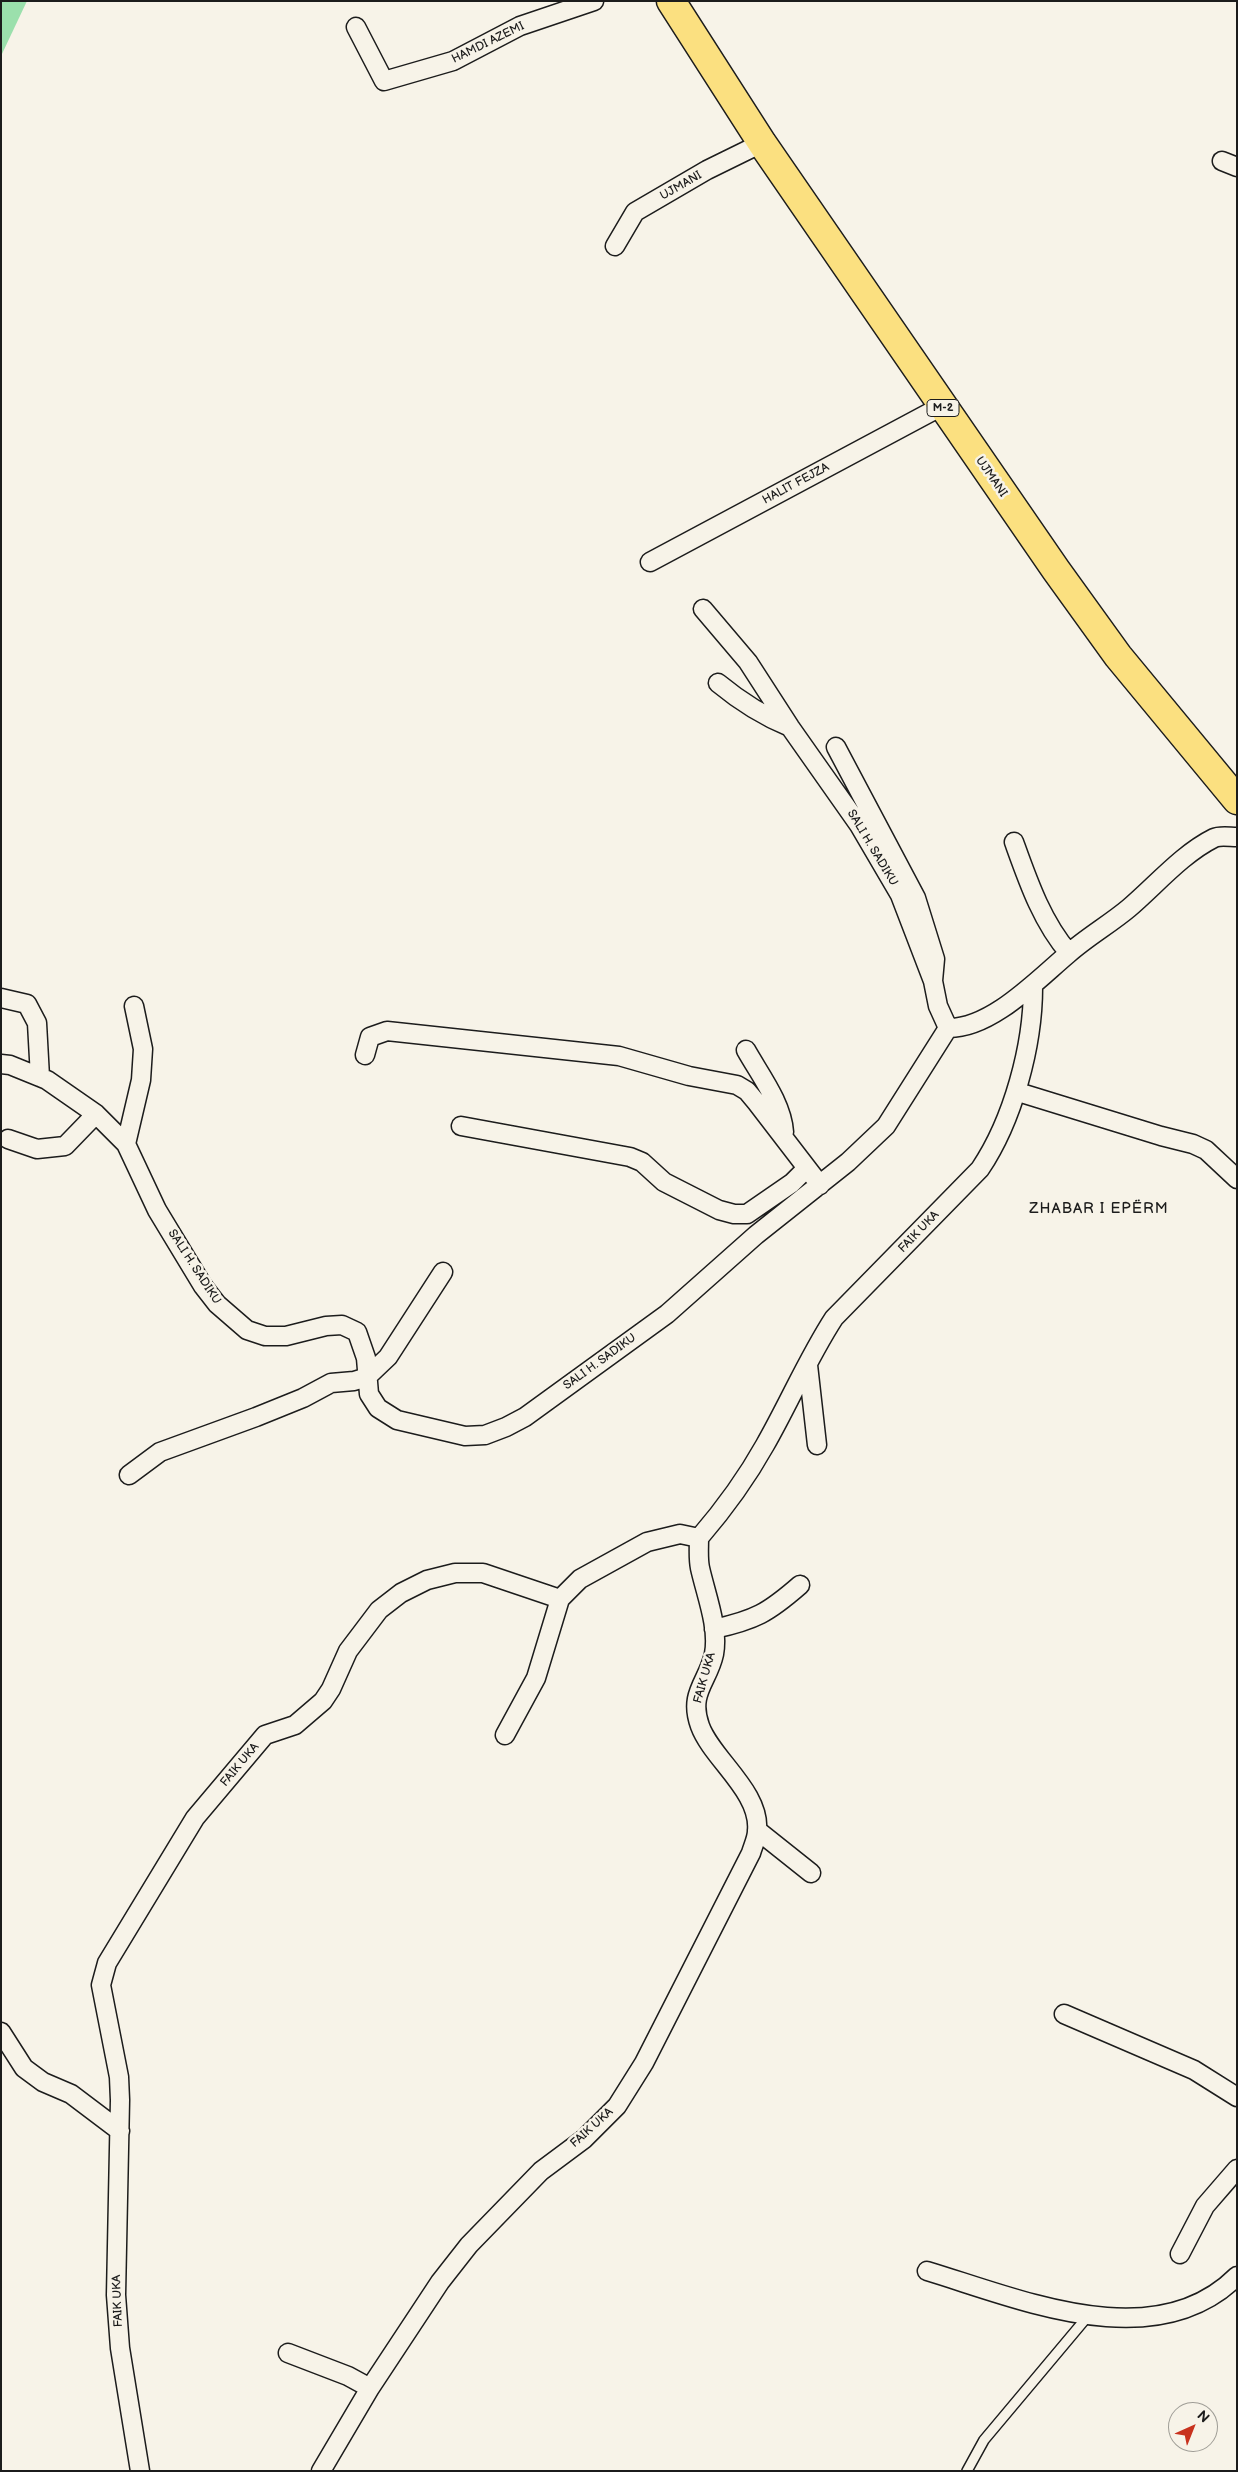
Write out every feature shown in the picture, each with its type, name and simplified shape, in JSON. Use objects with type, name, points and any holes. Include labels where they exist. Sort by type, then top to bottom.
[{"type":"main road","name":"UJMANI","points":[[671,1],[762,143],[878,309],[942,406],[1118,656],[1235,795]]},
{"type":"street","name":"HAMDI AZEMI","points":[[356,27],[384,81],[453,61],[520,26],[594,1]]},
{"type":"street","name":"UJMANI","points":[[615,246],[635,212],[708,170],[762,143]]},
{"type":"street","name":"HALIT FEJZA","points":[[650,562],[942,406]]},
{"type":"street","name":"SALI H. SADIKU","points":[[1,1064],[40,1077],[96,1114],[126,1144],[157,1210],[203,1286],[230,1317],[247,1330],[266,1336],[286,1336],[326,1326],[342,1325],[357,1332],[364,1352],[369,1394],[378,1408],[397,1420],[464,1436],[485,1435],[525,1417],[666,1314],[800,1198],[820,1185],[886,1126],[948,1028],[938,1006],[933,981],[900,895],[844,802],[790,727],[748,662],[702,610]]},
{"type":"street","points":[[718,683],[740,702],[767,718],[790,727]]},
{"type":"street","name":"SALI H. SADIKU","points":[[836,747],[916,898],[935,959],[933,981]]},
{"type":"street","points":[[948,1028],[973,1024],[1034,987],[1069,953],[1099,933],[1191,853],[1216,836],[1237,837]]},
{"type":"street","points":[[1014,842],[1026,877],[1054,936],[1069,953]]},
{"type":"street","name":"FAIK UKA","points":[[321,2471],[370,2388],[440,2282],[469,2244],[541,2171],[584,2139],[617,2106],[644,2063],[751,1853],[758,1830],[753,1807],[741,1786],[711,1746],[700,1727],[695,1706],[703,1679],[714,1654],[714,1629],[700,1565],[698,1538],[735,1493],[765,1446],[834,1318],[980,1169],[992,1150],[1018,1092],[1034,987]]},
{"type":"street","points":[[1,998],[27,1004],[37,1023],[40,1077]]},
{"type":"street","points":[[126,1144],[141,1080],[143,1049],[134,1006]]},
{"type":"street","points":[[365,1055],[370,1037],[387,1031],[618,1056],[689,1076],[737,1085],[747,1091],[820,1185]]},
{"type":"street","points":[[746,1050],[769,1088],[783,1121],[785,1138]]},
{"type":"street","points":[[1018,1092],[1160,1136],[1193,1144],[1206,1150],[1237,1179]]},
{"type":"street","points":[[8,1139],[37,1149],[65,1146],[96,1114]]},
{"type":"street","points":[[461,1126],[630,1157],[642,1162],[664,1182],[719,1210],[734,1214],[747,1214],[792,1183],[807,1168]]},
{"type":"street","points":[[129,1475],[160,1452],[256,1417],[303,1398],[331,1383],[354,1381],[367,1377],[388,1357],[443,1272]]},
{"type":"street","points":[[808,1365],[817,1445]]},
{"type":"street","points":[[506,1735],[536,1678],[560,1599],[580,1579],[647,1542],[680,1534],[698,1538]]},
{"type":"street","name":"FAIK UKA","points":[[140,2471],[120,2348],[116,2295],[120,2130],[119,2077],[101,1985],[107,1963],[195,1818],[265,1736],[295,1724],[323,1701],[332,1689],[348,1651],[361,1631],[379,1610],[401,1593],[427,1580],[455,1573],[483,1572],[560,1599]]},
{"type":"street","points":[[714,1629],[748,1621],[776,1606],[800,1585]]},
{"type":"street","points":[[758,1830],[811,1872]]},
{"type":"street","points":[[1064,2014],[1194,2070],[1237,2096]]},
{"type":"street","points":[[1,2032],[24,2068],[43,2082],[71,2094],[120,2130]]},
{"type":"street","points":[[1180,2254],[1205,2206],[1237,2169]]},
{"type":"street","points":[[927,2271],[1044,2306],[1088,2316],[1141,2318],[1167,2314],[1214,2294],[1237,2276]]},
{"type":"street","points":[[288,2353],[348,2376],[370,2388]]},
{"type":"lane","points":[[967,2471],[984,2440],[1088,2316]]},
{"type":"green space","points":[[1,1],[27,1],[1,56]]},
{"type":"district","name":"ZHABAR I EPËRM","points":[[1099,1209]]}]
